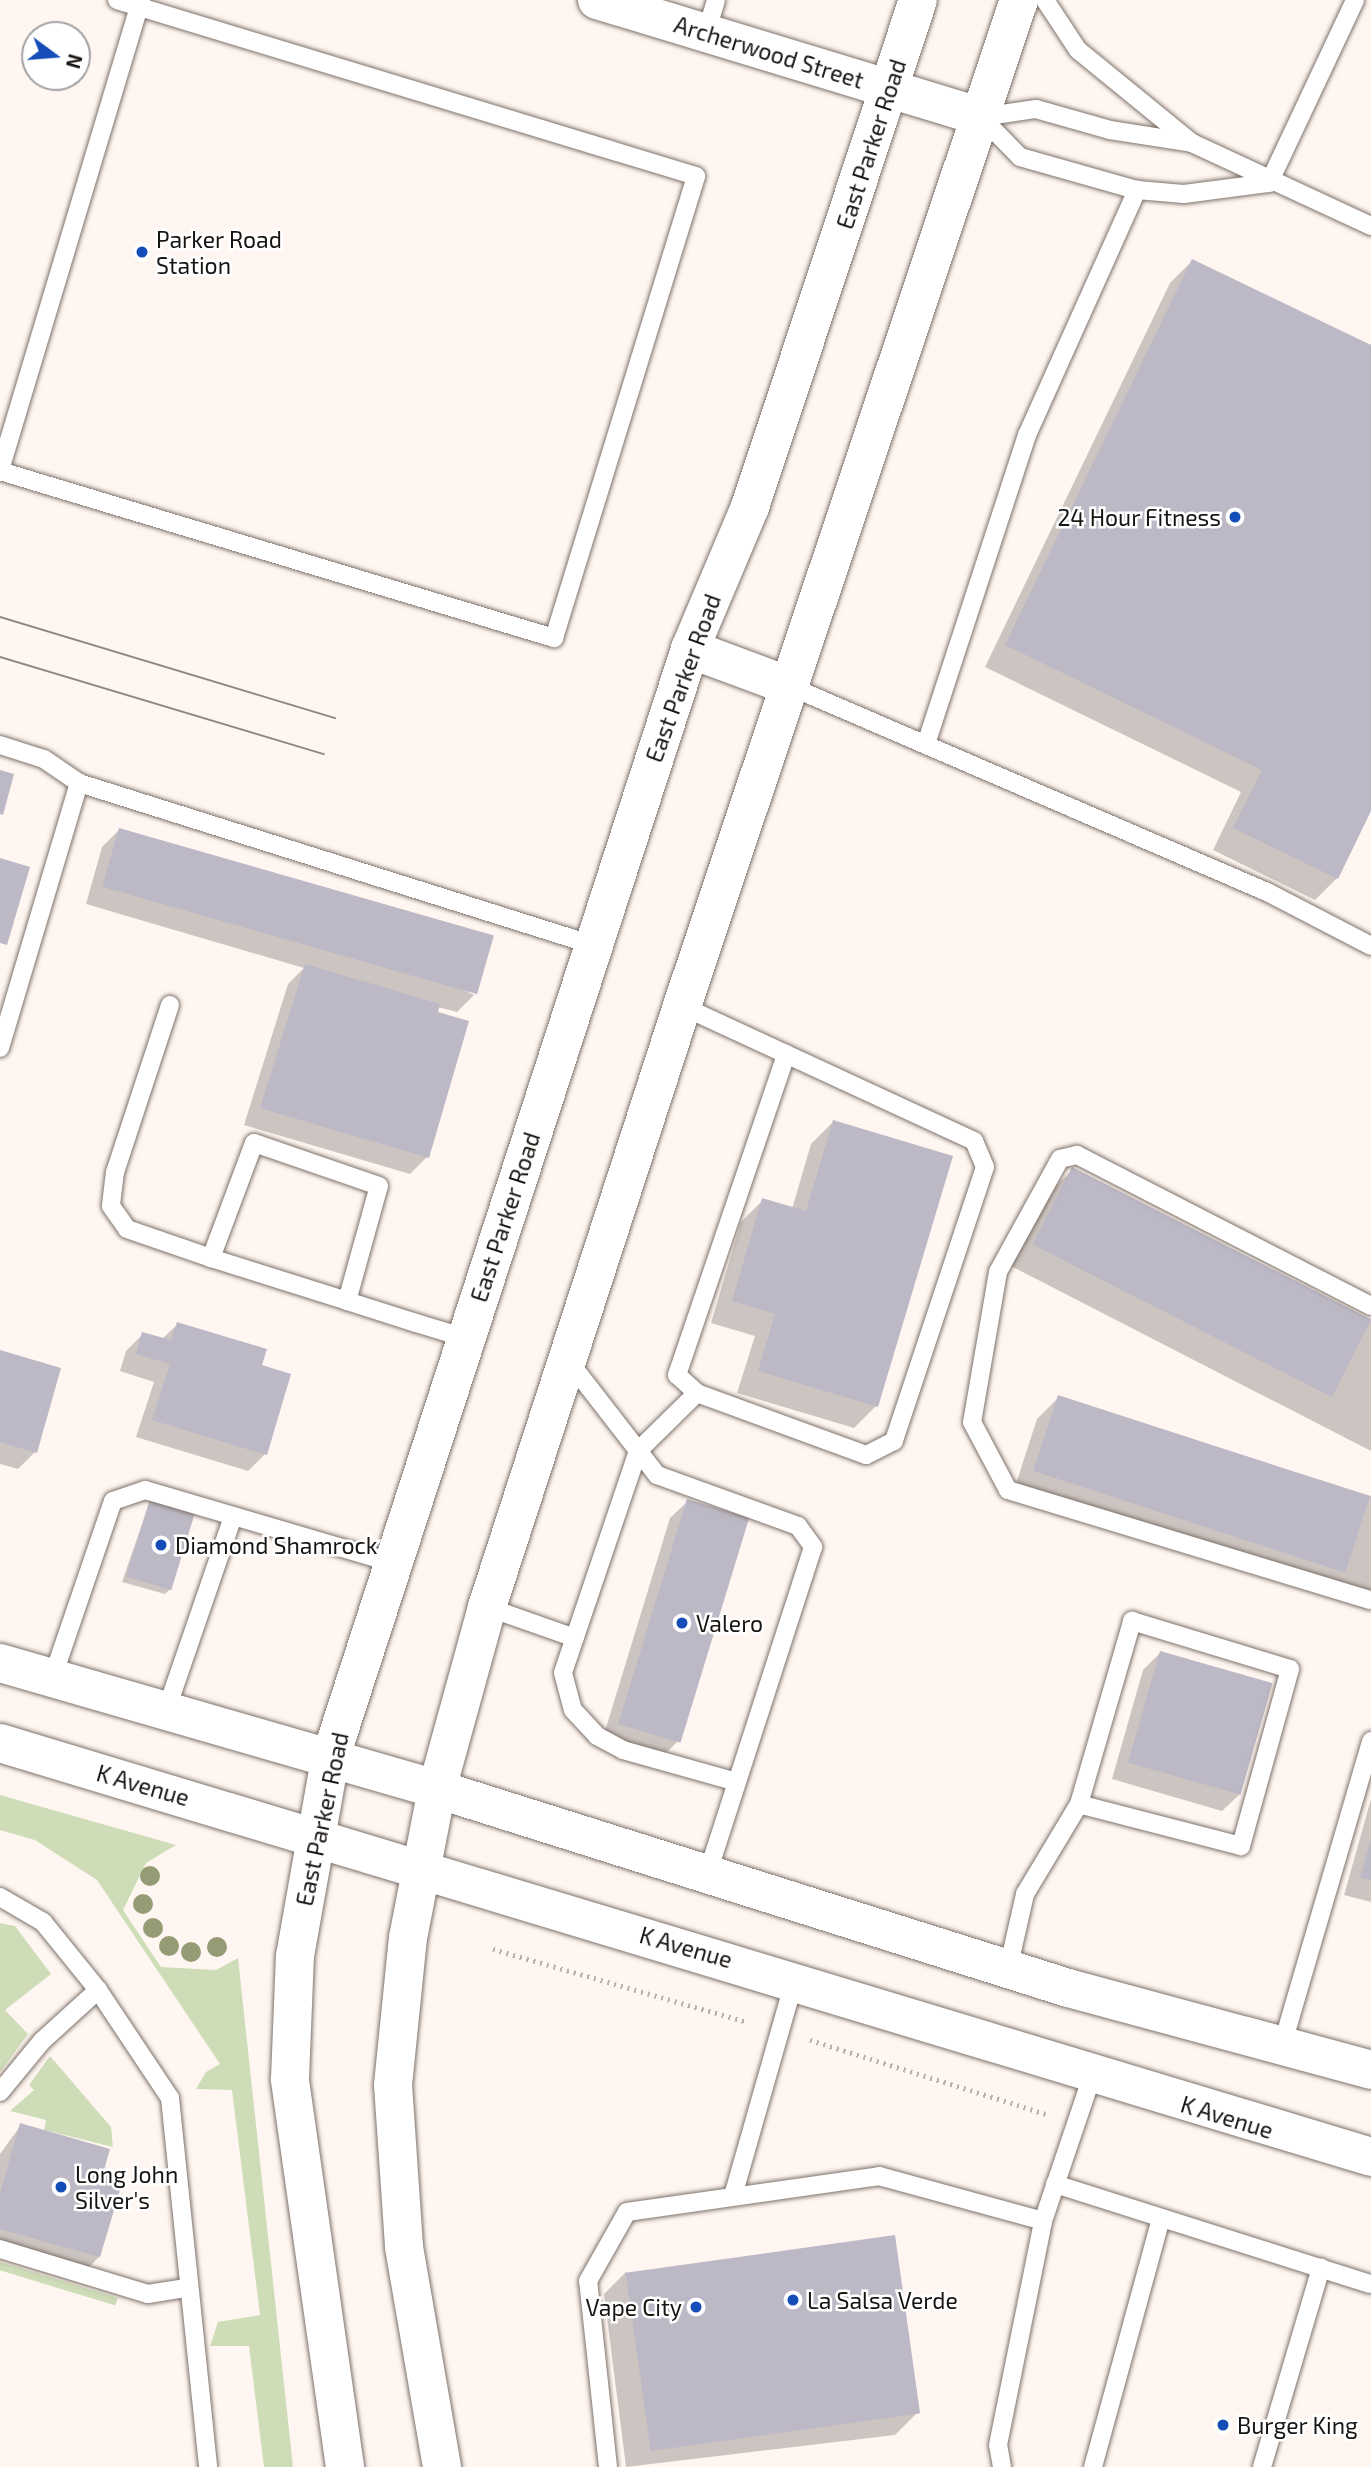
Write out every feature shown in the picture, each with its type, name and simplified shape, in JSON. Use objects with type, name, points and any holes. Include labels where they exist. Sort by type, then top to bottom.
[{"type":"main road","name":"Archerwood Street","points":[[597,0],[711,17],[889,89],[981,117]]},
{"type":"main road","name":"East Parker Road","points":[[345,2467],[290,2079],[289,2008],[330,1759],[691,649],[750,507],[918,0]]},
{"type":"main road","points":[[442,2467],[404,2246],[393,2085],[398,2005],[420,1868],[437,1789],[487,1607],[567,1359],[787,685],[1019,0]]},
{"type":"main road","points":[[691,649],[787,685]]},
{"type":"main road","points":[[0,1663],[166,1714],[437,1789],[1008,1969],[1371,2070]]},
{"type":"main road","name":"K Avenue","points":[[0,1743],[795,1979],[1092,2076],[1371,2157]]},
{"type":"lane","points":[[117,0],[140,3],[696,176],[554,638],[0,470],[140,3]]},
{"type":"lane","points":[[1045,0],[1078,50],[1192,143],[1269,183],[1371,226]]},
{"type":"lane","points":[[1269,183],[1355,0]]},
{"type":"lane","points":[[981,117],[1036,109],[1110,131],[1192,143]]},
{"type":"lane","points":[[981,117],[1020,157],[1138,190],[1184,194],[1269,183]]},
{"type":"lane","points":[[927,741],[1027,435],[1138,190]]},
{"type":"lane","points":[[787,685],[927,741],[1267,892],[1371,946]]},
{"type":"lane","points":[[0,745],[44,759],[79,783],[593,945]]},
{"type":"lane","points":[[0,1048],[79,783]]},
{"type":"lane","points":[[170,1005],[115,1172],[111,1206],[127,1229],[466,1338]]},
{"type":"lane","points":[[682,1006],[786,1054],[974,1141],[985,1167],[894,1441],[866,1455],[697,1393],[677,1375],[786,1054]]},
{"type":"lane","points":[[211,1258],[254,1143],[379,1186],[346,1301]]},
{"type":"lane","points":[[1371,1306],[1077,1155],[1060,1159],[998,1272],[972,1422],[1008,1490],[1371,1600]]},
{"type":"lane","points":[[567,1359],[657,1475],[798,1526],[813,1547],[707,1876]]},
{"type":"lane","points":[[697,1393],[638,1451],[563,1673],[573,1710],[597,1735],[623,1750],[737,1782]]},
{"type":"lane","points":[[52,1679],[113,1501],[145,1490],[393,1563]]},
{"type":"lane","points":[[166,1714],[233,1517]]},
{"type":"lane","points":[[487,1607],[575,1638]]},
{"type":"lane","points":[[1008,1969],[1025,1894],[1079,1804],[1132,1621],[1290,1668],[1241,1846],[1079,1804]]},
{"type":"lane","points":[[1282,2046],[1371,1741]]},
{"type":"lane","points":[[0,1897],[43,1922],[98,1990],[170,2098],[185,2288],[208,2467]]},
{"type":"lane","points":[[733,2196],[795,1979]]},
{"type":"lane","points":[[0,2092],[42,2041],[98,1990]]},
{"type":"lane","points":[[1002,2467],[998,2445],[1043,2221],[1092,2076]]},
{"type":"lane","points":[[608,2467],[588,2281],[626,2212],[879,2176],[1043,2221]]},
{"type":"lane","points":[[1055,2184],[1371,2284]]},
{"type":"lane","points":[[1093,2467],[1161,2217]]},
{"type":"lane","points":[[0,2249],[148,2294],[185,2288]]},
{"type":"lane","points":[[1262,2467],[1321,2268]]},
{"type":"green space","points":[[0,1795],[176,1845],[146,1863],[123,1910],[161,1967],[216,1970],[238,1958],[293,2467],[264,2467],[249,2346],[210,2346],[218,2322],[260,2315],[232,2090],[196,2089],[206,2072],[220,2064],[97,1880],[35,1840],[0,1830]]},
{"type":"green space","points":[[0,1923],[15,1926],[51,1974],[5,2010],[28,2034],[0,2072]]},
{"type":"green space","points":[[50,2056],[111,2127],[113,2147],[44,2130],[46,2120],[10,2111],[34,2090],[29,2085]]},
{"type":"green space","points":[[0,2262],[118,2298],[115,2306],[0,2270]]},
{"type":"building","points":[[1192,259],[1371,345],[1371,811],[1338,879],[1233,828],[1262,770],[1005,645]]},
{"type":"building","points":[[0,770],[14,774],[3,815],[0,814]]},
{"type":"building","points":[[119,828],[494,935],[477,994],[102,887]]},
{"type":"building","points":[[0,858],[30,867],[7,945],[0,943]]},
{"type":"building","points":[[305,964],[440,1004],[438,1012],[469,1021],[429,1158],[260,1108]]},
{"type":"building","points":[[833,1120],[953,1156],[878,1407],[758,1371],[775,1314],[732,1301],[762,1198],[806,1211]]},
{"type":"building","points":[[1072,1167],[1371,1319],[1332,1397],[1033,1245]]},
{"type":"building","points":[[177,1322],[267,1349],[262,1365],[291,1374],[267,1455],[152,1420],[170,1364],[136,1354],[142,1332],[171,1340]]},
{"type":"building","points":[[0,1350],[61,1368],[37,1453],[0,1442]]},
{"type":"building","points":[[1058,1395],[1370,1496],[1345,1572],[1033,1471]]},
{"type":"building","name":"Diamond Shamrock","points":[[150,1499],[195,1513],[171,1590],[126,1576]]},
{"type":"building","points":[[687,1499],[749,1518],[680,1743],[618,1724]]},
{"type":"building","points":[[1160,1651],[1272,1683],[1240,1795],[1128,1763]]},
{"type":"building","points":[[1371,1842],[1371,1880],[1360,1878]]},
{"type":"building","name":"Long John Silver's","points":[[20,2123],[110,2149],[103,2174],[123,2180],[100,2257],[0,2229],[0,2193]]},
{"type":"building","points":[[895,2235],[920,2413],[651,2451],[626,2273]]},
{"type":"tram line","points":[[0,617],[335,718]]},
{"type":"tram line","points":[[0,657],[324,754]]},
{"type":"place","name":"Parker Road Station","points":[[142,252]]},
{"type":"place","name":"24 Hour Fitness","points":[[1235,517]]},
{"type":"place","name":"Diamond Shamrock","points":[[161,1545]]},
{"type":"place","name":"Valero","points":[[682,1623]]},
{"type":"place","name":"Long John Silver's","points":[[61,2187]]},
{"type":"place","name":"La Salsa Verde","points":[[793,2300]]},
{"type":"place","name":"Vape City","points":[[696,2307]]},
{"type":"place","name":"Burger King","points":[[1223,2425]]}]
